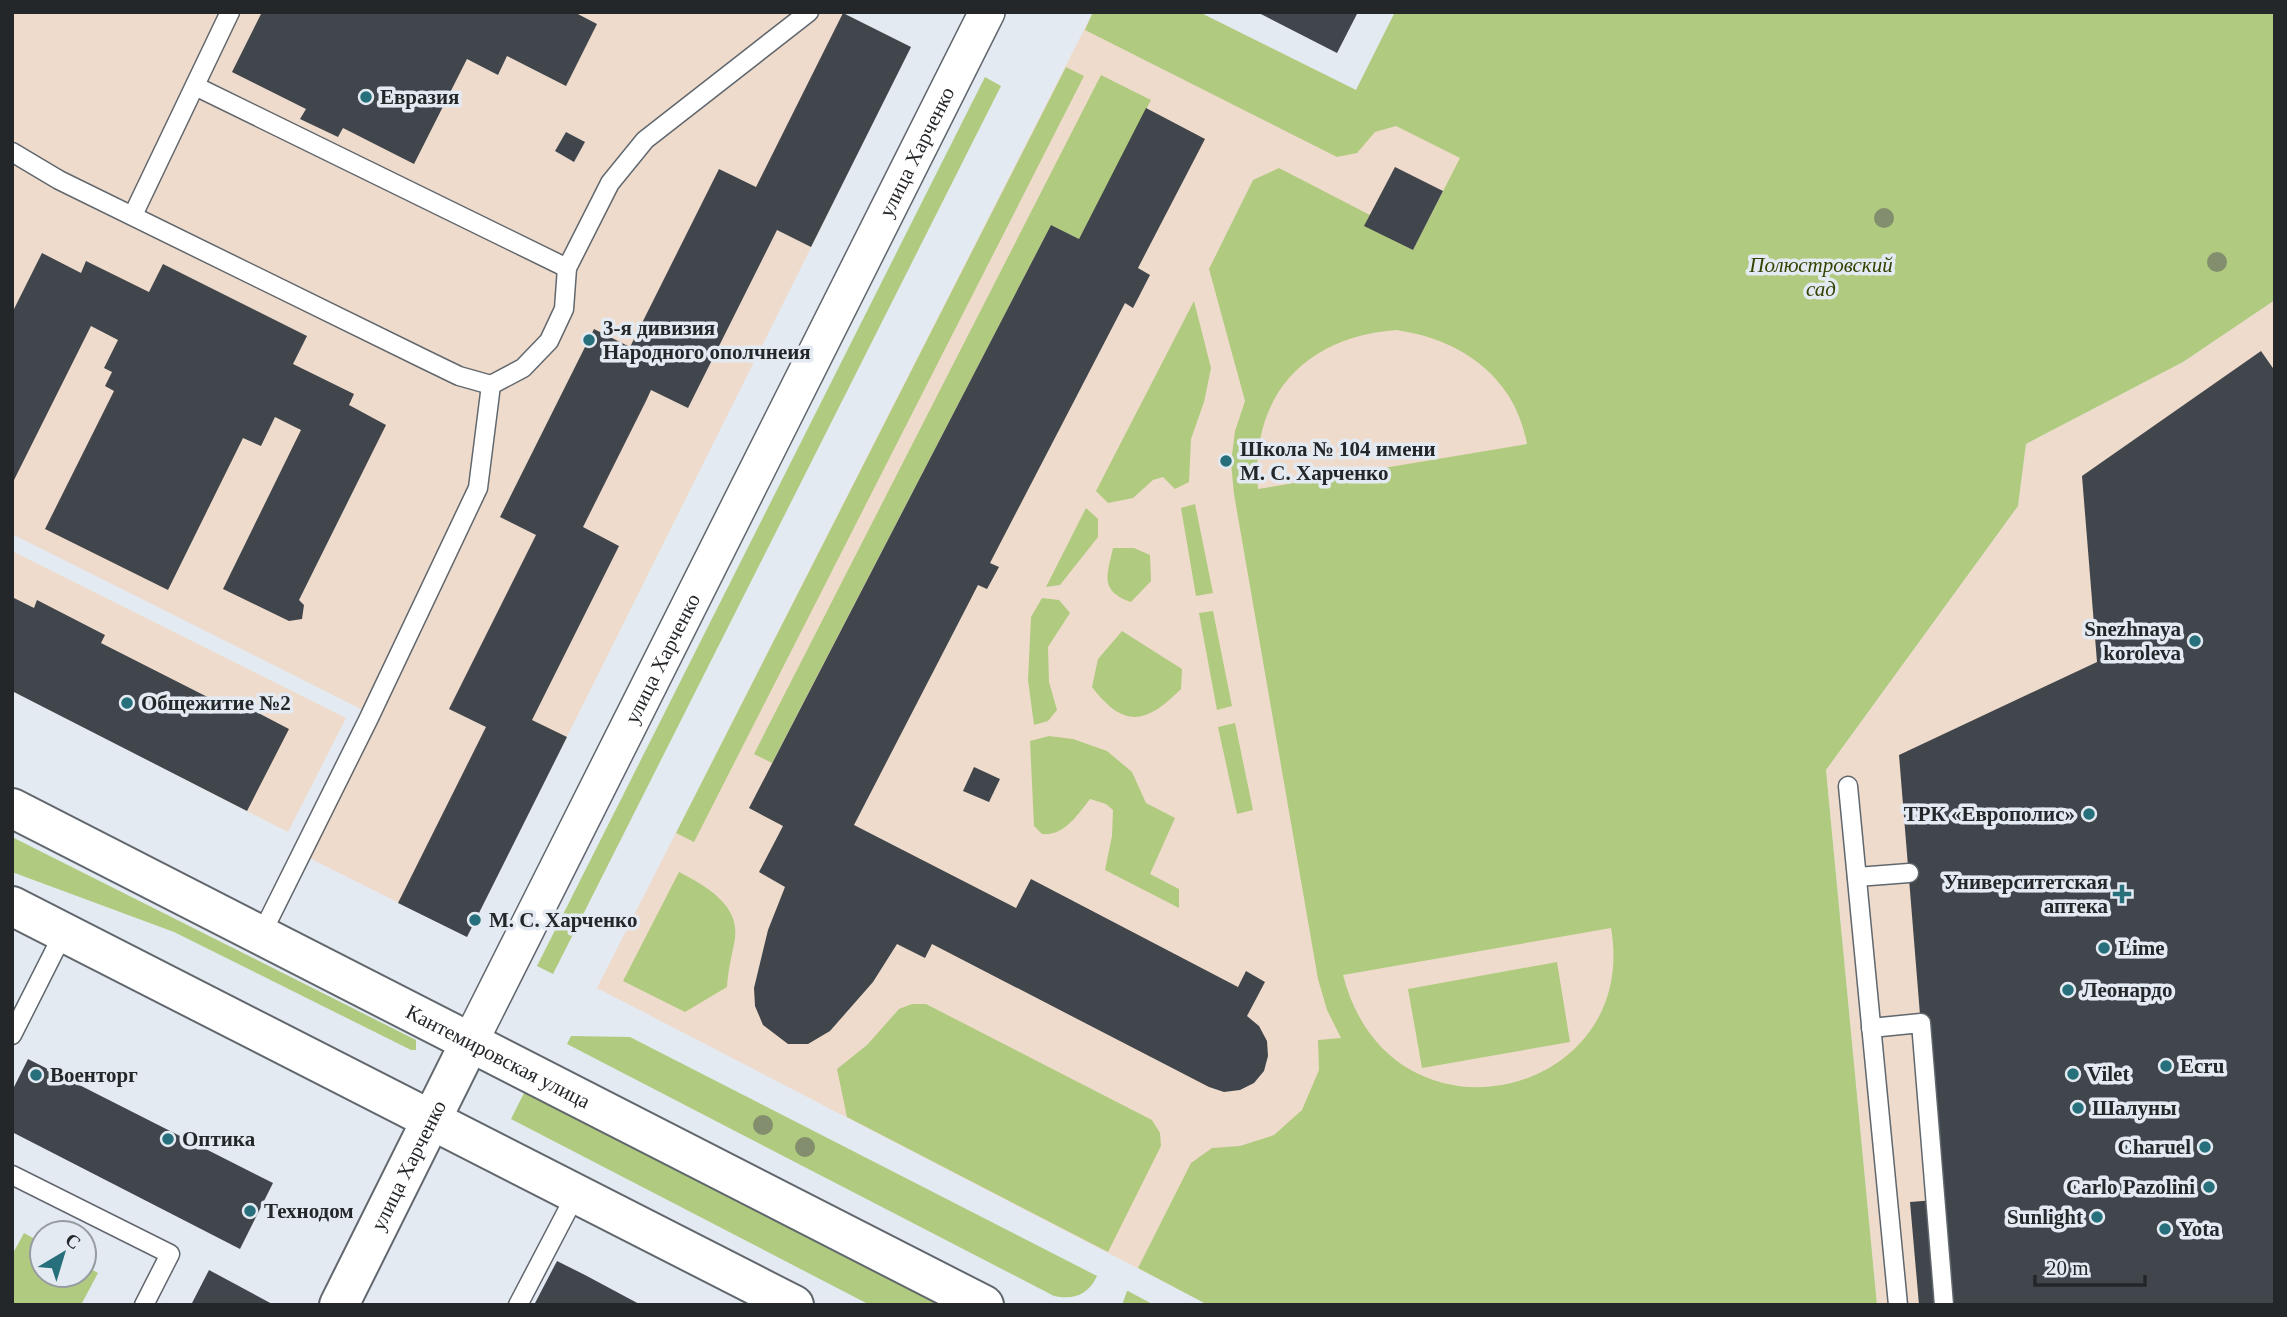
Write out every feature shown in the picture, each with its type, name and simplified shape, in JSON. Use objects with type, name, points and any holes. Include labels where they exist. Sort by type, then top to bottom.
[{"type":"main road","name":"Кантемировская улица","points":[[12,808],[984,1305]]},
{"type":"main road","points":[[12,906],[794,1305]]},
{"type":"main road","name":"улица Харченко","points":[[339,1305],[470,1042]]},
{"type":"street","name":"улица Харченко","points":[[470,1042],[987,12]]},
{"type":"lane","points":[[133,215],[230,12]]},
{"type":"lane","points":[[12,152],[59,180],[426,360],[459,376],[491,385],[523,368],[549,341],[565,309],[567,268],[610,183],[645,140],[809,12]]},
{"type":"lane","points":[[195,86],[567,268]]},
{"type":"lane","points":[[261,935],[369,720],[478,488],[491,385]]},
{"type":"lane","points":[[1848,786],[1898,1305]]},
{"type":"lane","points":[[1857,877],[1909,873]]},
{"type":"lane","points":[[12,1035],[64,932]]},
{"type":"lane","points":[[1871,1028],[1921,1023],[1944,1305]]},
{"type":"lane","points":[[12,1175],[170,1254],[144,1305]]},
{"type":"lane","points":[[519,1305],[576,1194]]},
{"type":"shaded area","points":[[12,12],[841,12],[911,47],[467,937],[309,858],[379,718],[12,534]],"holes":[[[566,132],[585,142],[574,162],[555,151]]]},
{"type":"shaded area","name":"Школа № 104 имени М. С. Харченко","points":[[1093,12],[1199,12],[1356,90],[1395,12],[1506,12],[1698,1087],[1197,1299],[597,988]]},
{"type":"shaded area","name":"ТРК «Европолис»","points":[[2275,300],[2275,1305],[1877,1305],[1826,770],[2018,506],[2026,444],[2183,362]]},
{"type":"shaded area","points":[[12,551],[346,718],[288,832],[12,691]]},
{"type":"green space","name":"Полюстровский сад","points":[[1093,12],[1199,12],[1356,90],[1395,12],[2275,12],[2275,300],[2183,362],[2026,444],[2018,506],[1826,770],[1877,1305],[1208,1305],[1138,1268],[1191,1163],[1212,1148],[1240,1146],[1274,1135],[1302,1110],[1319,1070],[1318,1040],[1341,1038],[1327,1010],[1318,979],[1234,494],[1231,463],[1235,431],[1245,401],[1209,269],[1253,180],[1279,168],[1370,215],[1365,226],[1413,250],[1460,158],[1396,126],[1375,132],[1357,153],[1337,157],[1085,30]],"holes":[[[1396,330],[1442,342],[1481,365],[1497,380],[1510,399],[1521,420],[1527,444],[1258,489],[1258,456],[1263,426],[1274,400],[1290,378],[1310,359],[1334,345],[1363,335]],[[1611,928],[1610,987],[1588,1033],[1552,1066],[1506,1084],[1456,1086],[1409,1069],[1369,1033],[1343,975]]]},
{"type":"green space","points":[[1066,67],[1084,76],[694,842],[676,833]]},
{"type":"green space","points":[[1101,75],[1151,100],[1079,239],[1051,225],[772,763],[754,754]]},
{"type":"green space","points":[[985,77],[1001,86],[553,974],[537,966]]},
{"type":"green space","points":[[1194,301],[1211,368],[1204,402],[1191,439],[1189,482],[1175,489],[1163,477],[1153,480],[1133,498],[1108,503],[1096,491]]},
{"type":"green space","points":[[1195,504],[1213,593],[1196,596],[1181,508]]},
{"type":"green space","points":[[1086,508],[1098,519],[1098,537],[1060,585],[1046,587]]},
{"type":"green space","points":[[1113,548],[1134,548],[1150,555],[1151,581],[1131,602],[1114,593],[1108,581]]},
{"type":"green space","points":[[1042,598],[1059,600],[1070,613],[1048,647],[1049,682],[1057,710],[1048,721],[1034,725],[1028,680],[1031,617]]},
{"type":"green space","points":[[1213,611],[1232,706],[1217,710],[1199,613]]},
{"type":"green space","points":[[1122,631],[1182,669],[1181,689],[1146,715],[1135,717],[1114,710],[1092,687],[1098,659]]},
{"type":"green space","points":[[1235,723],[1253,810],[1237,814],[1218,727]]},
{"type":"green space","points":[[1049,736],[1073,739],[1107,751],[1132,772],[1146,803],[1175,818],[1150,874],[1179,889],[1179,908],[1105,870],[1112,836],[1113,810],[1106,804],[1090,799],[1070,823],[1057,832],[1042,834],[1034,826],[1030,741]]},
{"type":"green space","points":[[12,837],[416,1040],[416,1050],[411,1050],[174,932],[12,872]]},
{"type":"green space","points":[[679,872],[718,897],[732,916],[735,927],[727,987],[685,1012],[623,981]]},
{"type":"green space","points":[[1557,962],[1570,1042],[1422,1068],[1408,989]]},
{"type":"green space","points":[[912,1004],[926,1004],[1152,1120],[1160,1133],[1161,1146],[1108,1252],[847,1117],[837,1069],[867,1045],[899,1009]]},
{"type":"green space","points":[[571,1036],[630,1037],[1097,1276],[1080,1295],[1054,1296],[567,1044]]},
{"type":"green space","points":[[525,1091],[939,1305],[870,1305],[511,1119]]},
{"type":"green space","points":[[24,1233],[28,1235],[28,1289],[90,1289],[81,1305],[12,1305],[12,1255]]},
{"type":"green space","points":[[1128,1291],[1154,1305],[1122,1305]]},
{"type":"building","name":"Евразия","points":[[262,12],[574,12],[597,24],[566,86],[507,56],[498,75],[467,59],[414,164],[343,128],[338,137],[300,119],[306,109],[232,72]]},
{"type":"building","points":[[1257,12],[1358,12],[1337,53]]},
{"type":"building","points":[[843,13],[911,47],[811,247],[777,230],[688,408],[651,390],[583,527],[619,546],[532,720],[567,737],[467,937],[398,903],[486,727],[449,709],[536,535],[500,517],[594,329],[630,347],[719,169],[756,187]]},
{"type":"building","points":[[1146,108],[1205,139],[1138,268],[1150,275],[1133,308],[1125,303],[990,563],[999,567],[987,589],[978,585],[854,825],[1016,908],[1031,879],[1238,987],[1246,971],[1265,982],[1247,1016],[1259,1026],[1267,1041],[1268,1056],[1264,1071],[1254,1083],[1240,1090],[1224,1092],[1209,1087],[932,944],[925,958],[897,944],[873,982],[830,1031],[808,1044],[788,1044],[763,1025],[755,1006],[754,988],[768,930],[785,887],[759,872],[783,826],[749,808],[1051,225],[1079,239]]},
{"type":"building","points":[[566,132],[585,142],[574,162],[555,151]]},
{"type":"building","points":[[1395,167],[1443,191],[1413,250],[1364,226]]},
{"type":"building","points":[[42,253],[81,273],[86,261],[149,292],[163,264],[307,336],[293,364],[354,394],[349,405],[386,425],[299,600],[304,605],[302,619],[289,621],[223,589],[301,430],[275,417],[261,446],[243,438],[168,590],[45,529],[114,391],[105,386],[112,372],[104,368],[118,340],[91,326],[12,484],[12,313]]},
{"type":"building","name":"ТРК «Европолис»","points":[[2261,351],[2275,371],[2275,1305],[1919,1305],[1910,1202],[1935,1200],[1899,755],[2097,662],[2082,476]]},
{"type":"building","name":"Общежитие №2","points":[[12,597],[34,608],[37,600],[105,635],[101,643],[241,714],[245,706],[289,729],[247,811],[12,691]]},
{"type":"building","points":[[974,767],[1000,779],[989,802],[963,791]]},
{"type":"building","points":[[28,1059],[273,1183],[240,1249],[12,1132],[12,1091]]},
{"type":"building","points":[[557,1261],[585,1275],[641,1305],[534,1305]]},
{"type":"building","points":[[209,1270],[274,1305],[191,1305]]},
{"type":"place","name":"Евразия","points":[[366,97]]},
{"type":"place","name":"3-я дивизия Народного ополчнеия","points":[[589,340]]},
{"type":"place","name":"Школа № 104 имени М. С. Харченко","points":[[1226,461]]},
{"type":"place","name":"Snezhnaya koroleva","points":[[2195,641]]},
{"type":"place","name":"Общежитие №2","points":[[127,703]]},
{"type":"place","name":"ТРК «Европолис»","points":[[2089,814]]},
{"type":"place","name":"Университетская аптека","points":[[2122,894]]},
{"type":"place","name":"М. С. Харченко","points":[[475,920]]},
{"type":"place","name":"Lime","points":[[2104,948]]},
{"type":"place","name":"Леонардо","points":[[2068,990]]},
{"type":"place","name":"Ecru","points":[[2166,1066]]},
{"type":"place","name":"Vilet","points":[[2073,1074]]},
{"type":"place","name":"Военторг","points":[[36,1075]]},
{"type":"place","name":"Шалуны","points":[[2078,1108]]},
{"type":"place","name":"Оптика","points":[[168,1139]]},
{"type":"place","name":"Charuel","points":[[2205,1147]]},
{"type":"place","name":"Carlo Pazolini","points":[[2209,1187]]},
{"type":"place","name":"Технодом","points":[[250,1211]]},
{"type":"place","name":"Sunlight","points":[[2097,1217]]},
{"type":"place","name":"Yota","points":[[2165,1229]]}]
